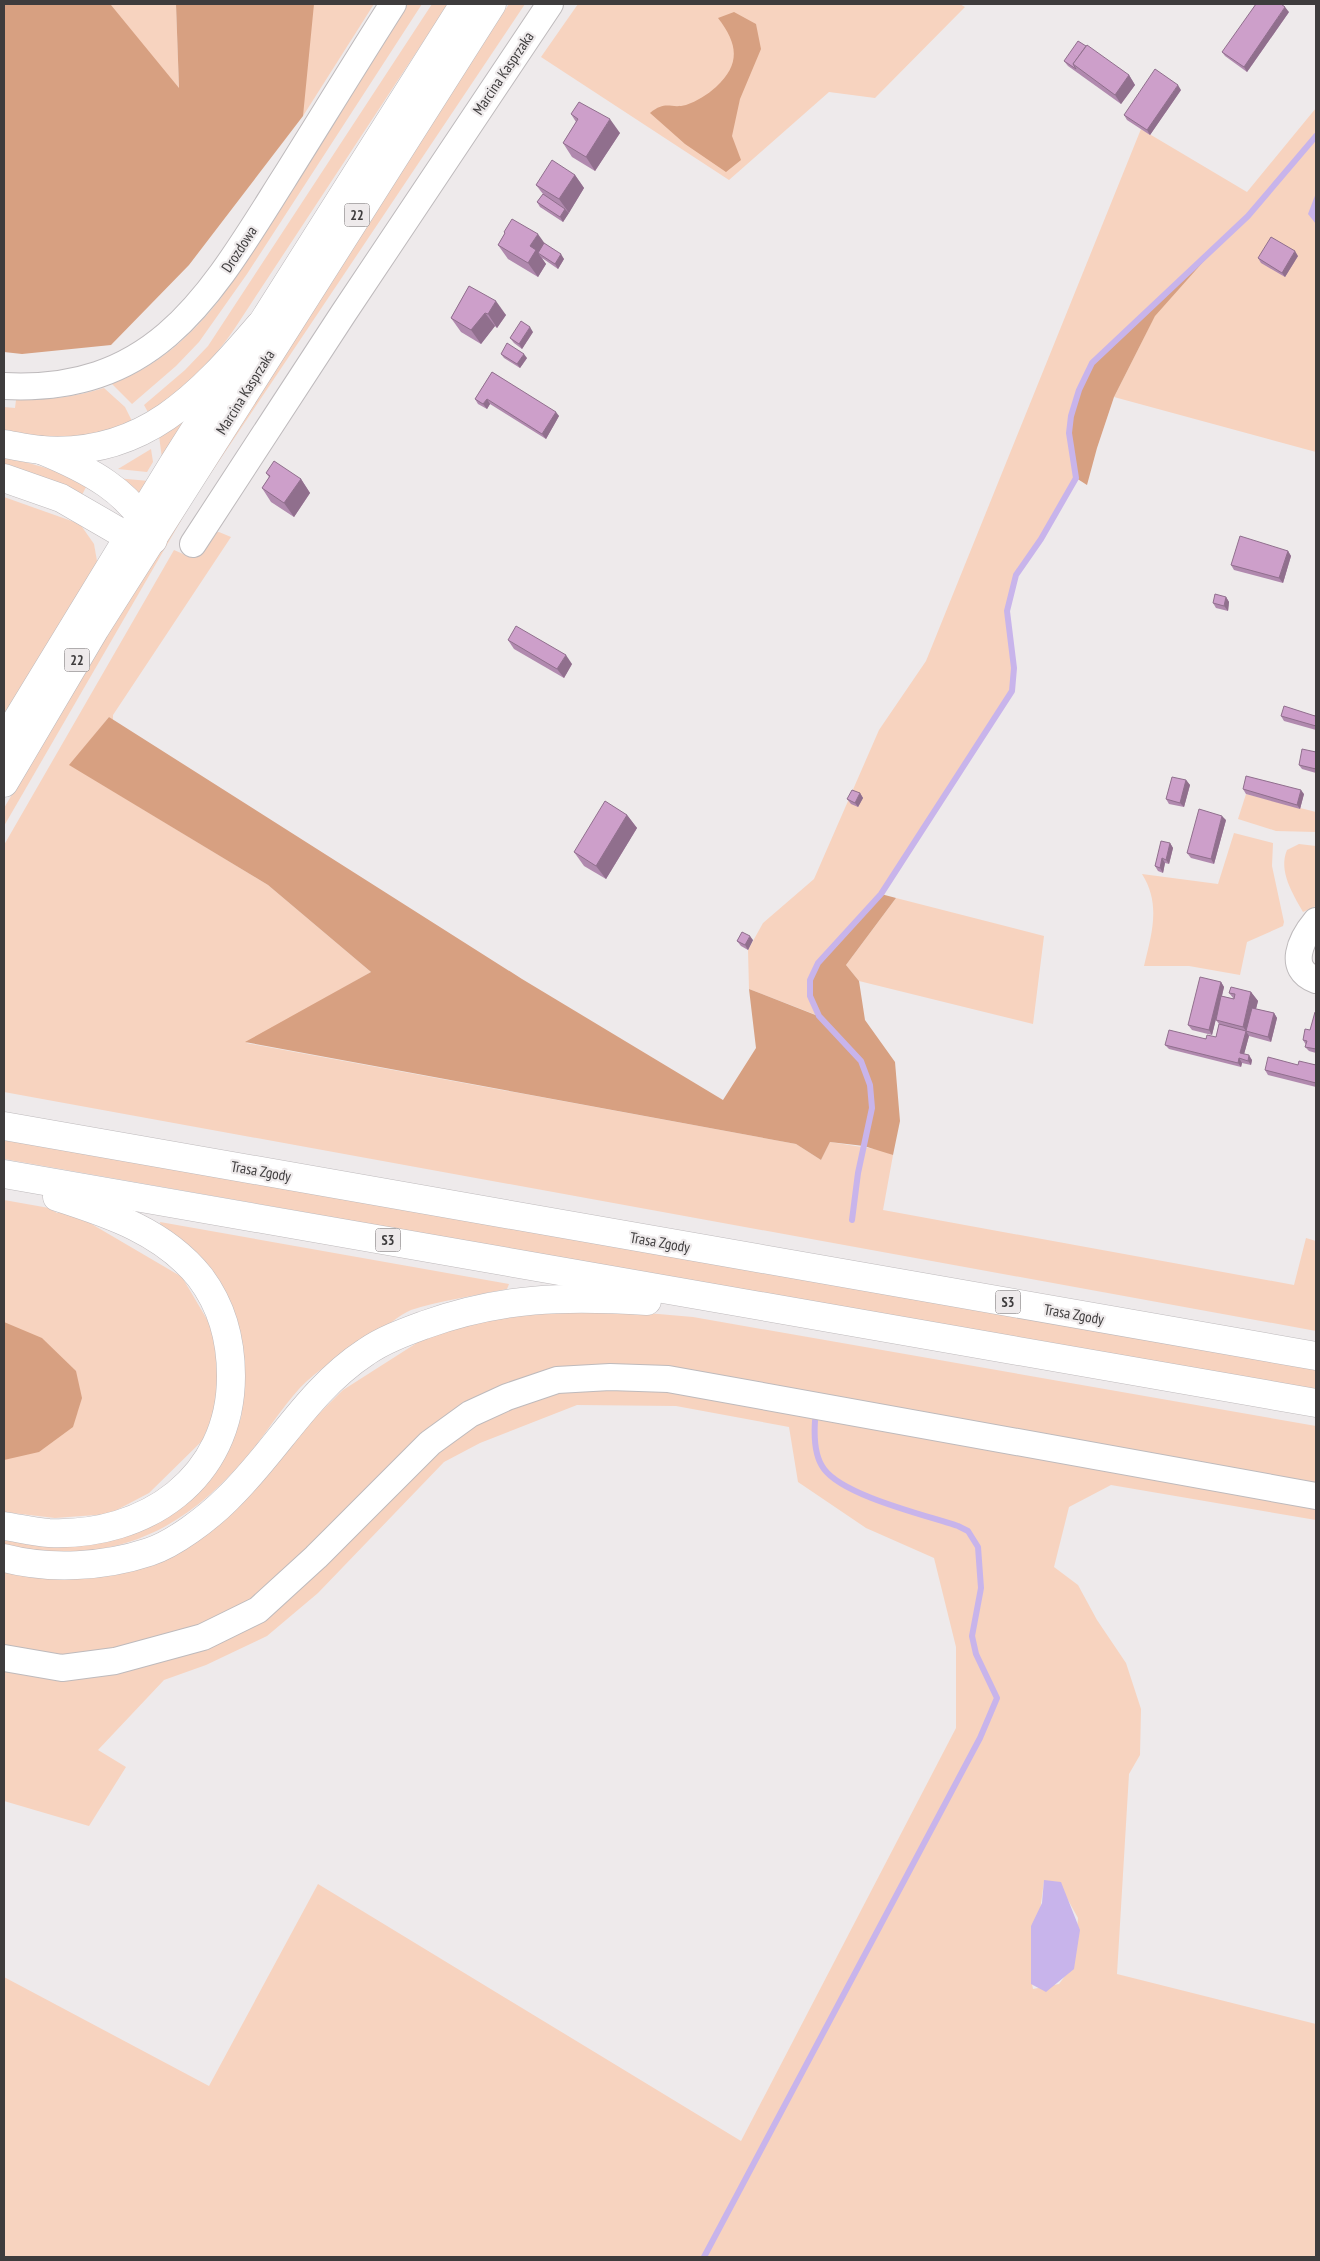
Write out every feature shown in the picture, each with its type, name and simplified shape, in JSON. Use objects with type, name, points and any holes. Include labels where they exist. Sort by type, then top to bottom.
[{"type":"main road","name":"Marcina Kasprzaka","points":[[4,783],[96,629],[140,532],[260,325],[464,4]]},
{"type":"main road","name":"Marcina Kasprzaka","points":[[4,741],[140,532],[492,4]]},
{"type":"main road","points":[[4,444],[41,450],[78,449],[108,445],[137,435],[178,410],[217,375],[260,325]]},
{"type":"main road","points":[[41,450],[71,462],[101,479],[122,495],[140,532]]},
{"type":"main road","points":[[4,478],[60,498],[140,532]]},
{"type":"main road","name":"Trasa Zgody","points":[[4,1126],[1316,1356]]},
{"type":"main road","name":"S3","points":[[4,1174],[1316,1403]]},
{"type":"main road","points":[[4,1179],[116,1216],[147,1232],[175,1252],[199,1276],[212,1295],[222,1316],[229,1340],[231,1367],[231,1392],[224,1426],[209,1460],[186,1486],[162,1506],[103,1528],[48,1533],[4,1526]]},
{"type":"main road","points":[[4,1558],[20,1562],[51,1564],[103,1564],[151,1552],[187,1531],[226,1500],[318,1390],[366,1351],[401,1334],[472,1308],[534,1299],[602,1298],[772,1308]]},
{"type":"street","name":"Drozdowa","points":[[4,386],[48,386],[73,382],[106,372],[134,360],[185,320],[230,265],[394,4]]},
{"type":"street","name":"Marcina Kasprzaka","points":[[193,544],[343,314],[550,4]]},
{"type":"street","points":[[1316,921],[1303,939],[1298,950],[1301,968],[1306,974],[1316,980]]},
{"type":"street","points":[[4,1658],[62,1668],[115,1661],[203,1637],[258,1610],[316,1557],[430,1444],[470,1414],[507,1397],[556,1380],[610,1377],[668,1379],[1316,1496]]},
{"type":"shaded area","points":[[4,4],[111,5],[179,88],[176,4],[314,4],[303,116],[189,265],[111,345],[22,354],[4,352]]},
{"type":"shaded area","points":[[107,4],[176,4],[179,89],[111,6]]},
{"type":"shaded area","points":[[297,4],[374,4],[303,116]]},
{"type":"shaded area","points":[[407,4],[422,4],[247,274],[199,342],[176,366],[132,404],[112,384],[144,368],[172,349],[197,326],[221,298]]},
{"type":"shaded area","points":[[432,4],[448,4],[235,328],[196,375],[149,414],[144,405],[185,370],[208,346]]},
{"type":"shaded area","points":[[509,4],[525,4],[201,488],[197,486],[297,328]]},
{"type":"shaded area","points":[[578,4],[960,4],[965,7],[875,98],[829,92],[729,180],[541,57]]},
{"type":"shaded area","points":[[734,12],[756,24],[761,49],[740,99],[732,136],[741,160],[726,172],[685,144],[650,113],[664,106],[681,106],[694,102],[709,93],[724,78],[730,70],[734,54],[730,37],[718,18]]},
{"type":"shaded area","points":[[1316,108],[1316,452],[1114,397],[1155,315],[1218,243],[1092,363],[1079,390],[1069,433],[1076,478],[1041,539],[1016,575],[1007,611],[1014,668],[1012,691],[881,894],[818,963],[810,980],[810,996],[819,1016],[749,989],[748,950],[763,923],[814,879],[879,730],[926,661],[1141,129],[1247,192]]},
{"type":"shaded area","points":[[1316,193],[1316,224],[1308,214]]},
{"type":"shaded area","points":[[1219,244],[1155,316],[1114,397],[1087,485],[1076,478],[1069,433],[1071,416],[1079,390],[1092,363]]},
{"type":"shaded area","points":[[104,388],[125,407],[133,423],[78,439],[4,433],[4,407],[15,408],[16,400],[82,394]]},
{"type":"shaded area","points":[[187,420],[162,458],[159,436]]},
{"type":"shaded area","points":[[151,449],[153,462],[147,472],[118,469]]},
{"type":"shaded area","points":[[4,456],[53,470],[87,485],[82,495],[4,466]]},
{"type":"shaded area","points":[[116,478],[149,481],[141,499]]},
{"type":"shaded area","points":[[4,497],[80,524],[94,544],[97,561],[84,595],[4,725]]},
{"type":"shaded area","points":[[186,503],[190,505],[4,826],[4,808]]},
{"type":"shaded area","points":[[219,532],[231,537],[113,715],[113,720],[109,717],[70,765],[268,885],[371,972],[246,1043],[796,1144],[821,1160],[830,1142],[881,1150],[893,1155],[883,1210],[1294,1285],[1306,1238],[1316,1241],[1316,1331],[4,1092],[4,845],[174,550],[190,557],[205,537]]},
{"type":"shaded area","points":[[109,717],[522,979],[723,1100],[756,1048],[749,989],[818,1016],[811,995],[810,982],[820,961],[840,936],[881,894],[896,898],[846,965],[859,981],[865,1020],[895,1062],[900,1121],[893,1155],[864,1146],[830,1142],[821,1160],[796,1144],[245,1042],[371,972],[268,885],[69,765]]},
{"type":"shaded area","points":[[1246,794],[1316,812],[1316,832],[1276,831],[1238,819]]},
{"type":"shaded area","points":[[1234,833],[1273,843],[1272,866],[1284,922],[1283,926],[1247,942],[1240,975],[1189,966],[1144,966],[1152,930],[1153,908],[1148,885],[1142,874],[1218,884]]},
{"type":"shaded area","points":[[1299,844],[1316,846],[1316,906],[1303,912],[1288,882],[1284,866],[1287,850]]},
{"type":"shaded area","points":[[896,898],[1044,936],[1033,1024],[859,981],[846,965]]},
{"type":"shaded area","points":[[4,1140],[1316,1369],[1316,1391],[4,1159]]},
{"type":"shaded area","points":[[4,1200],[49,1208],[57,1213],[61,1212],[83,1219],[182,1277],[218,1338],[221,1397],[202,1441],[149,1493],[109,1514],[55,1518],[4,1512]]},
{"type":"shaded area","points":[[160,1222],[509,1284],[507,1289],[411,1310],[323,1368],[300,1388],[248,1455],[222,1483],[196,1506],[169,1524],[140,1538],[109,1547],[77,1552],[42,1552],[4,1547],[4,1534],[75,1544],[227,1452],[241,1418],[245,1381],[242,1343],[161,1228]]},
{"type":"shaded area","points":[[589,1308],[693,1317],[1316,1426],[1316,1520],[1111,1485],[1069,1507],[1054,1567],[1078,1585],[1097,1620],[1126,1663],[1141,1709],[1140,1755],[1129,1774],[1117,1974],[1316,2024],[1316,2257],[4,2257],[4,1977],[209,2086],[318,1884],[741,2141],[956,1728],[956,1647],[934,1558],[866,1528],[798,1482],[789,1427],[676,1406],[577,1405],[480,1443],[444,1462],[318,1593],[267,1636],[206,1665],[164,1680],[98,1750],[126,1767],[89,1826],[4,1801],[4,1566],[151,1562],[274,1458],[343,1390],[423,1339],[501,1315]],"holes":[[[1044,1881],[1058,1882],[1078,1918],[1074,1964],[1059,1984],[1033,1989],[1031,1979]]]},
{"type":"shaded area","points":[[4,1322],[42,1338],[76,1371],[82,1398],[73,1427],[39,1452],[4,1460]]},
{"type":"shaded area","points":[[1044,1880],[1061,1882],[1080,1930],[1074,1969],[1046,1992],[1031,1984],[1031,1926],[1042,1903]]},
{"type":"building","points":[[1256,4],[1281,4],[1285,7],[1244,67],[1222,52]]},
{"type":"building","points":[[1078,41],[1086,46],[1073,64],[1076,69],[1064,61]]},
{"type":"building","points":[[1087,45],[1129,75],[1115,95],[1073,64]]},
{"type":"building","points":[[1155,69],[1178,85],[1147,130],[1124,115]]},
{"type":"building","points":[[579,102],[610,119],[586,157],[563,143],[578,119],[571,114]]},
{"type":"building","points":[[552,160],[575,175],[559,199],[536,185]]},
{"type":"building","points":[[543,194],[565,209],[560,217],[537,202]]},
{"type":"building","points":[[512,219],[538,234],[530,246],[536,250],[528,263],[498,245]]},
{"type":"building","points":[[1271,237],[1295,251],[1282,273],[1258,258]]},
{"type":"building","points":[[544,243],[561,254],[555,264],[538,253]]},
{"type":"building","points":[[469,286],[496,301],[488,314],[485,313],[471,330],[451,318]]},
{"type":"building","points":[[521,321],[530,327],[519,344],[510,338]]},
{"type":"building","points":[[507,343],[524,354],[517,364],[501,354]]},
{"type":"building","points":[[492,372],[556,412],[542,434],[487,399],[483,404],[475,399]]},
{"type":"building","points":[[274,461],[301,479],[284,503],[262,488],[270,476],[266,473]]},
{"type":"building","points":[[1240,536],[1288,551],[1279,578],[1231,565]]},
{"type":"building","points":[[1215,594],[1226,597],[1224,606],[1213,603]]},
{"type":"building","points":[[516,626],[566,655],[557,669],[508,640]]},
{"type":"building","points":[[1284,706],[1315,716],[1316,714],[1316,726],[1281,716]]},
{"type":"building","points":[[1302,749],[1316,752],[1316,769],[1299,765]]},
{"type":"building","points":[[1246,776],[1301,790],[1297,805],[1243,789]]},
{"type":"building","points":[[1172,777],[1186,780],[1180,803],[1166,799]]},
{"type":"building","points":[[852,790],[860,793],[855,803],[847,799]]},
{"type":"building","points":[[605,801],[627,815],[596,866],[574,852]]},
{"type":"building","points":[[1199,809],[1222,816],[1211,859],[1187,853]]},
{"type":"building","points":[[1161,841],[1170,843],[1166,860],[1162,858],[1160,868],[1155,866]]},
{"type":"building","points":[[742,932],[750,936],[745,945],[737,941]]},
{"type":"building","points":[[1200,977],[1221,982],[1209,1030],[1188,1025]]},
{"type":"building","points":[[1231,987],[1251,992],[1243,1027],[1216,1020],[1221,996],[1234,999],[1235,994],[1229,993]]},
{"type":"building","points":[[1252,1008],[1274,1013],[1268,1037],[1246,1031]]},
{"type":"building","points":[[1315,1012],[1316,1049],[1305,1047],[1307,1041],[1303,1040],[1305,1029],[1310,1030]]},
{"type":"building","points":[[1219,1024],[1246,1031],[1240,1053],[1249,1055],[1248,1061],[1239,1058],[1238,1063],[1165,1045],[1169,1030],[1206,1039],[1207,1035],[1216,1037]]},
{"type":"building","points":[[1268,1057],[1298,1065],[1299,1061],[1316,1065],[1316,1083],[1265,1070]]},
{"type":"waterway","points":[[852,1220],[858,1173],[872,1108],[870,1085],[861,1061],[819,1016],[810,996],[810,980],[818,963],[881,894],[1012,691],[1014,668],[1007,611],[1016,575],[1041,539],[1076,478],[1069,433],[1071,416],[1079,390],[1092,363],[1248,216],[1316,136]]},
{"type":"waterway","points":[[704,2257],[980,1738],[997,1698],[976,1654],[972,1636],[981,1588],[978,1547],[968,1531],[958,1526],[886,1504],[849,1488],[834,1479],[824,1469],[816,1452],[815,1421]]}]
